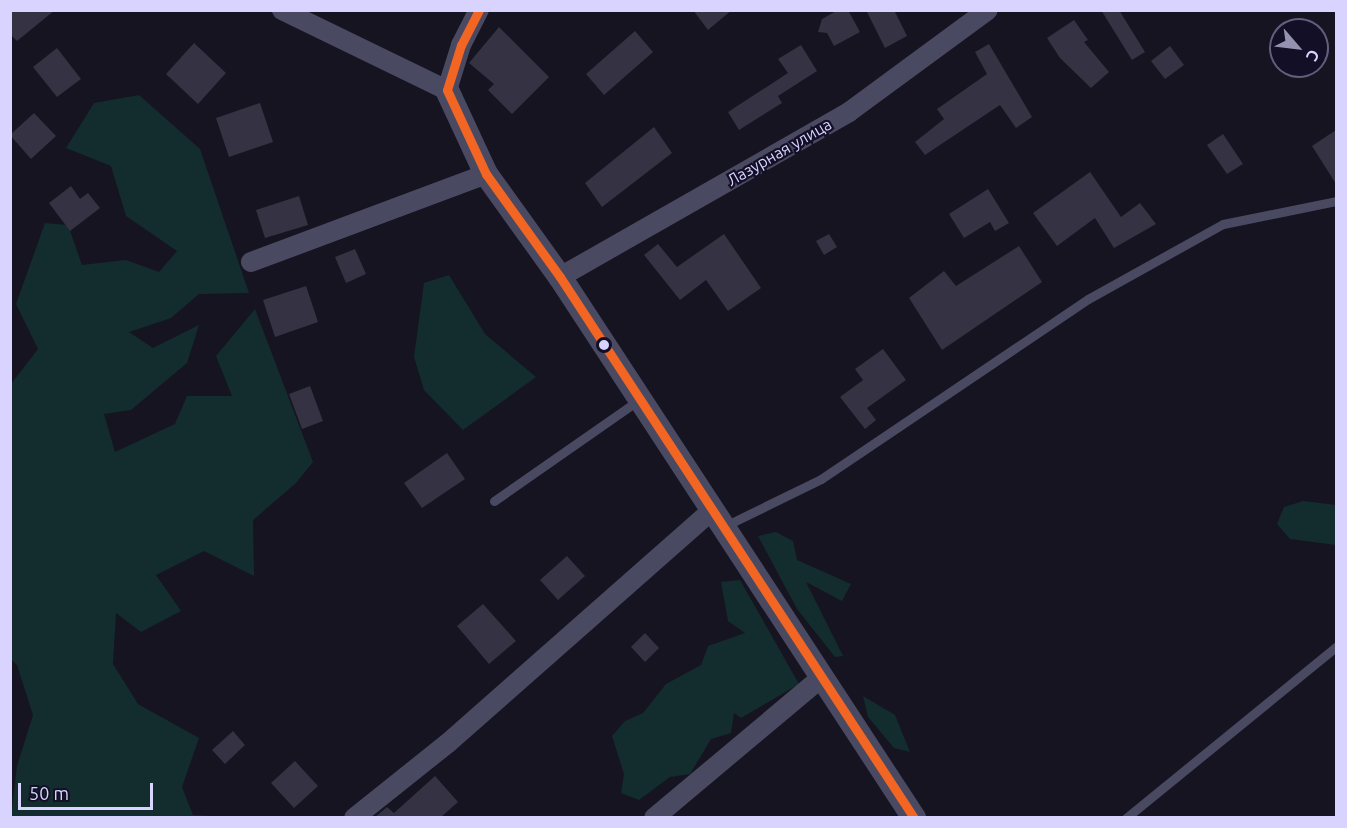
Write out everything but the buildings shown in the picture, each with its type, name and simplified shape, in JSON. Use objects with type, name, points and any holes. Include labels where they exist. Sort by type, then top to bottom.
[{"type":"street","points":[[282,10],[447,90],[486,174],[560,277],[914,818]]},
{"type":"street","points":[[447,90],[461,45],[479,10]]},
{"type":"street","name":"Лазурная улица","points":[[560,277],[849,112],[988,10]]},
{"type":"street","points":[[251,262],[486,174]]},
{"type":"street","points":[[354,818],[448,743],[718,518]]},
{"type":"street","points":[[654,818],[822,677]]},
{"type":"lane","points":[[718,518],[821,479],[1088,300],[1223,224],[1336,201]]},
{"type":"lane","points":[[494,501],[640,399]]},
{"type":"lane","points":[[1126,818],[1336,647]]},
{"type":"green space","points":[[139,95],[200,149],[249,293],[199,294],[171,318],[129,332],[153,348],[199,325],[187,363],[131,410],[104,414],[115,452],[175,424],[187,396],[232,396],[216,356],[255,309],[313,462],[296,483],[253,520],[254,576],[204,551],[156,575],[181,611],[141,632],[116,613],[113,664],[138,704],[199,738],[182,787],[193,815],[232,817],[11,817],[17,766],[33,715],[17,665],[11,659],[11,384],[38,349],[16,304],[45,223],[68,225],[82,265],[126,260],[159,272],[177,251],[126,216],[111,166],[66,148],[94,103]]},
{"type":"green space","points":[[449,275],[485,334],[536,377],[463,430],[424,390],[414,357],[424,283]]},
{"type":"green space","points":[[1303,501],[1336,505],[1336,545],[1290,539],[1277,524],[1284,507]]},
{"type":"green space","points":[[776,532],[793,541],[797,560],[851,584],[842,601],[806,582],[843,656],[835,657],[797,609],[758,536]]},
{"type":"green space","points":[[740,580],[799,684],[741,718],[734,713],[731,733],[711,739],[690,774],[670,777],[639,800],[621,793],[624,774],[612,736],[625,721],[643,713],[666,684],[701,665],[708,646],[745,633],[728,621],[721,582]]},
{"type":"green space","points":[[863,696],[895,715],[910,752],[894,748],[868,717]]},
{"type":"transit line","points":[[479,10],[461,45],[447,90],[486,174],[560,277],[914,818]]}]
